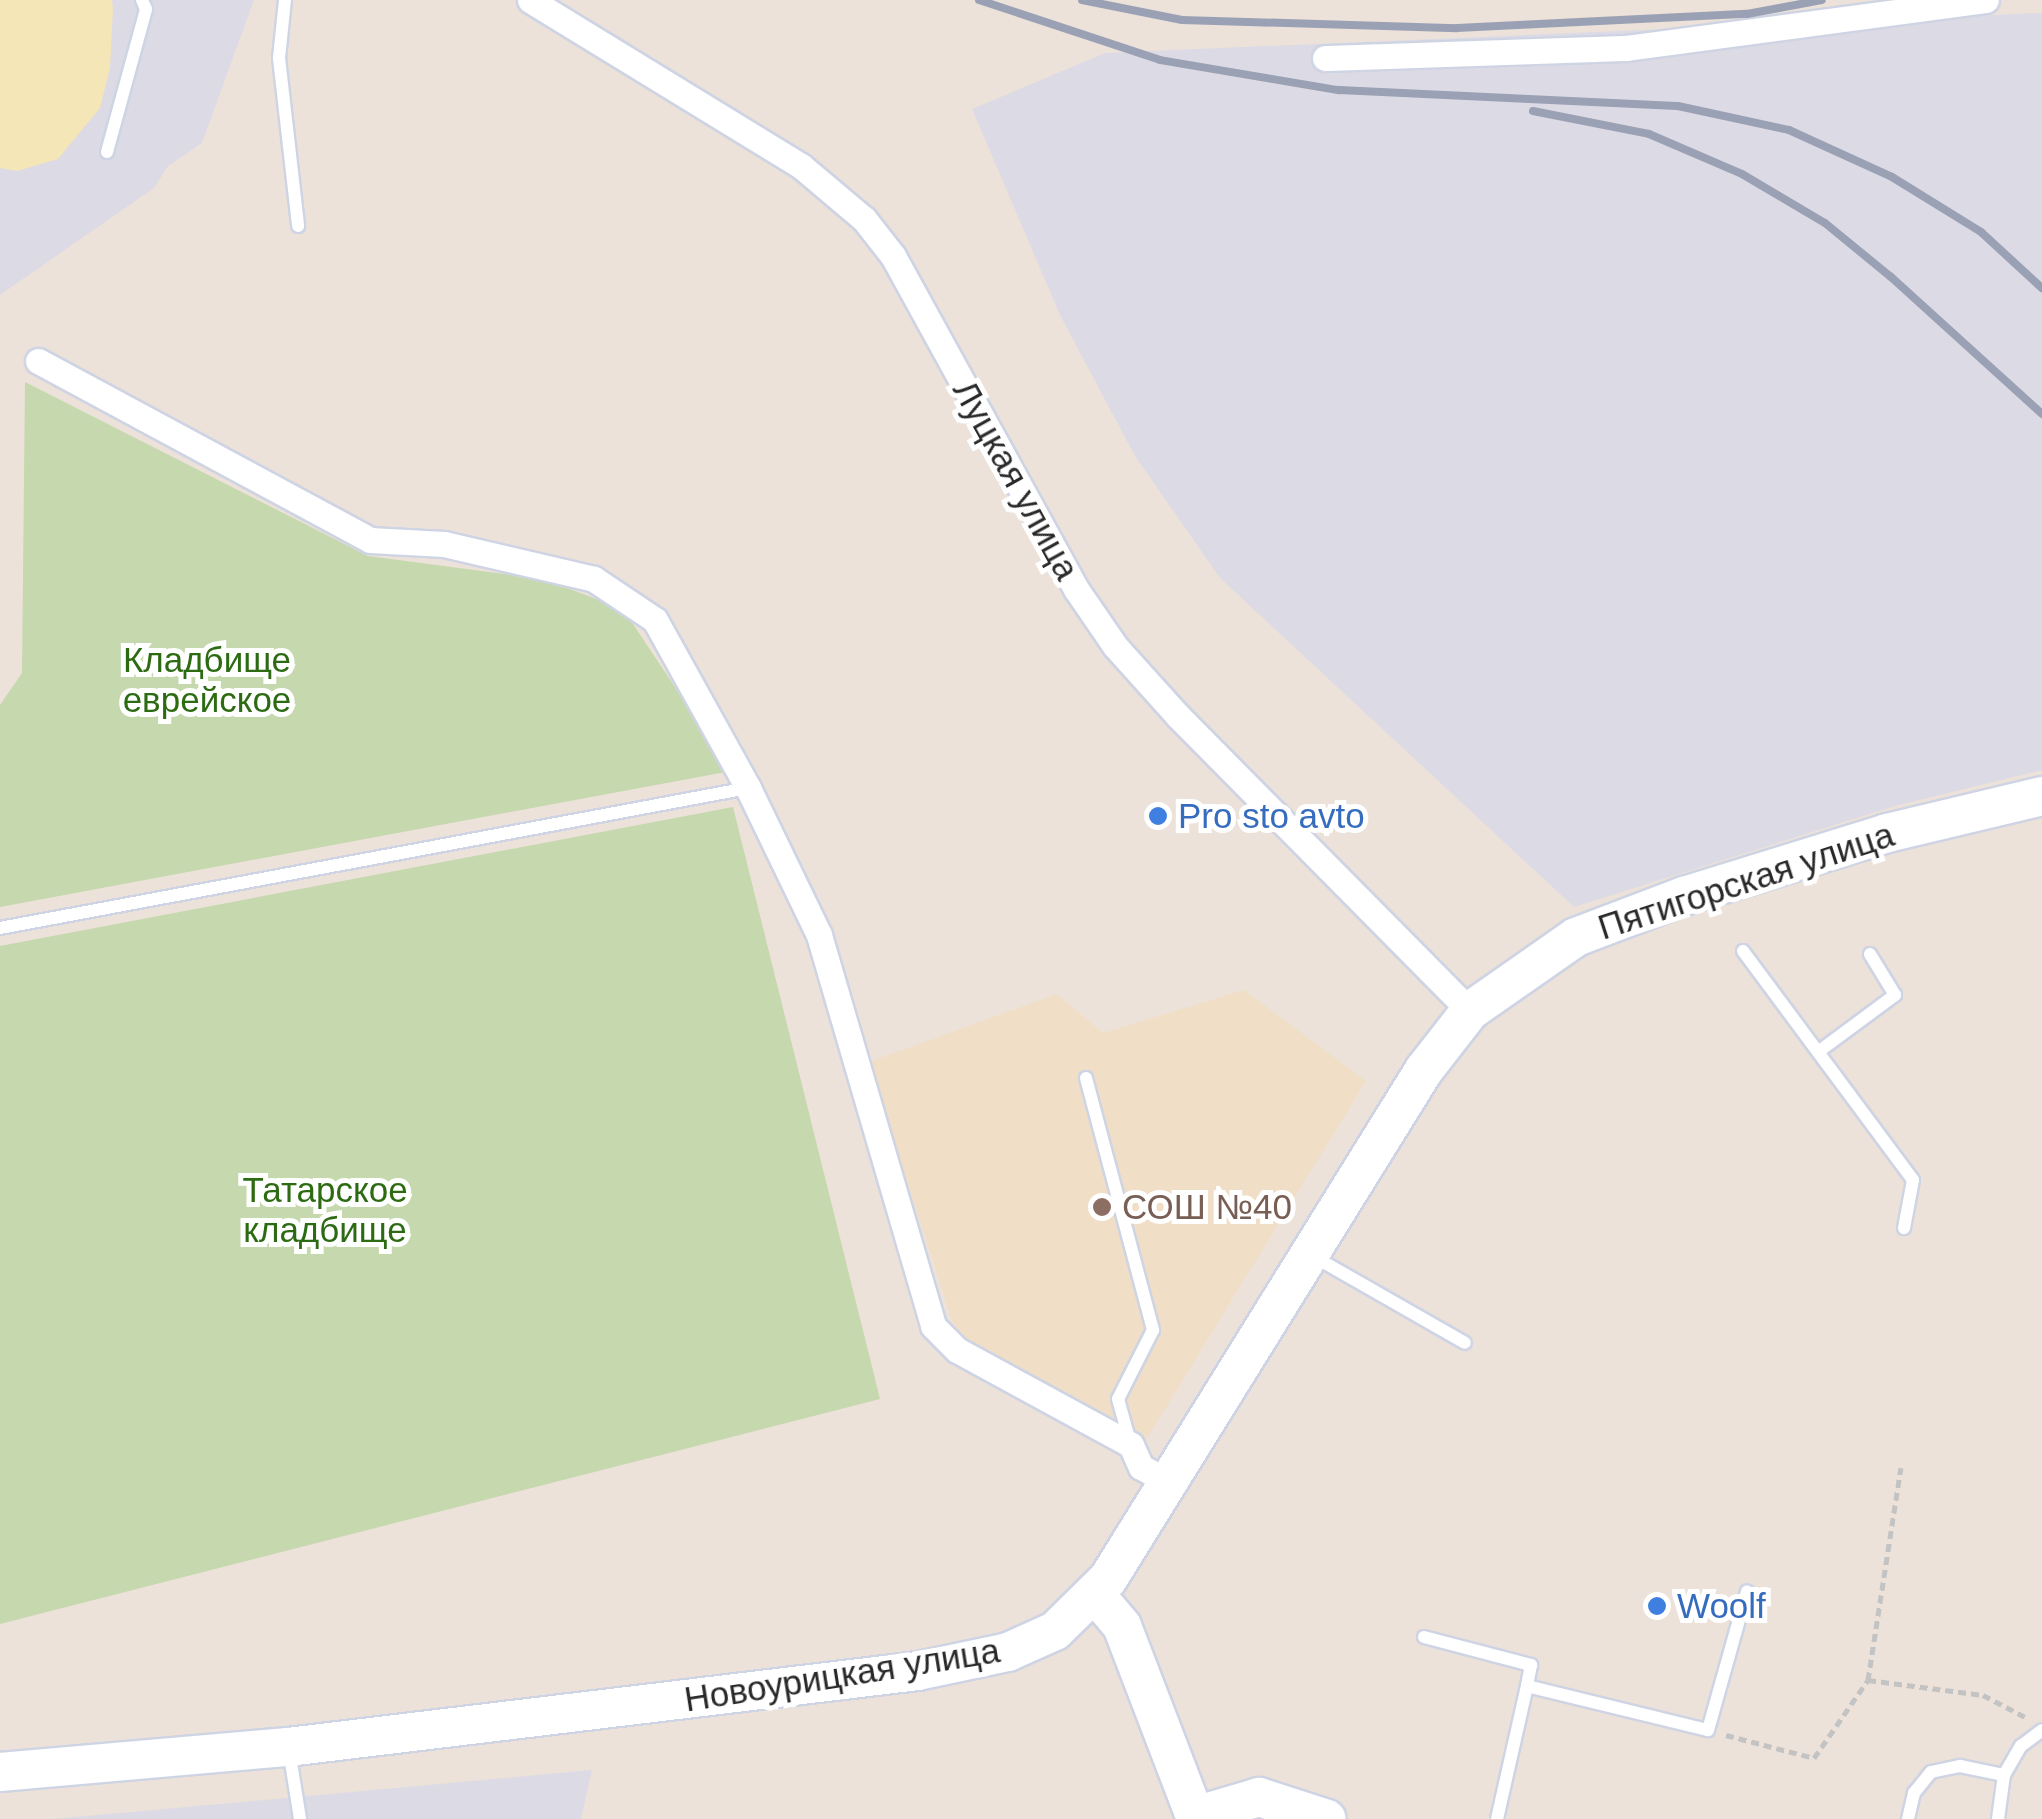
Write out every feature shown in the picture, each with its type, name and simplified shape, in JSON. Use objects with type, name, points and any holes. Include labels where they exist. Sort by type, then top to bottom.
[{"type":"main road","name":"Пятигорская улица","points":[[1470,1011],[1576,938],[1684,896],[1887,834],[2042,796]]},
{"type":"main road","name":"Новоурицкая улица","points":[[0,1772],[288,1747],[918,1671],[1008,1652],[1055,1631],[1094,1594],[1171,1483],[1308,1253],[1424,1070],[1470,1011]]},
{"type":"main road","points":[[1094,1594],[1122,1626],[1195,1817],[1259,1797],[1327,1819]]},
{"type":"street","name":"Луцкая улица","points":[[530,0],[801,166],[864,218],[894,256],[1076,589],[1115,646],[1178,716],[1470,1011]]},
{"type":"street","points":[[1325,58],[1626,48],[1986,0]]},
{"type":"street","points":[[38,361],[370,540],[444,544],[594,579],[655,620],[748,788],[818,935],[933,1326],[957,1350],[1131,1446],[1141,1467],[1171,1483]]},
{"type":"lane","points":[[107,152],[146,9],[142,0]]},
{"type":"lane","points":[[285,0],[279,58],[298,226]]},
{"type":"lane","points":[[0,928],[748,788]]},
{"type":"lane","points":[[1743,951],[1913,1180],[1904,1228]]},
{"type":"lane","points":[[1818,1052],[1895,995],[1870,954]]},
{"type":"lane","points":[[1086,1078],[1152,1330],[1118,1399],[1131,1446]]},
{"type":"lane","points":[[1308,1253],[1465,1343]]},
{"type":"lane","points":[[1526,1686],[1708,1730],[1747,1590]]},
{"type":"lane","points":[[1424,1637],[1531,1665],[1497,1819]]},
{"type":"lane","points":[[1998,1819],[2004,1775],[2021,1746],[2042,1730]]},
{"type":"lane","points":[[288,1747],[300,1819]]},
{"type":"lane","points":[[1908,1819],[1914,1793],[1931,1772],[1960,1766],[2004,1775]]},
{"type":"path","points":[[1708,1730],[1814,1758],[1868,1680],[1901,1468]]},
{"type":"path","points":[[1868,1680],[1983,1695],[2027,1719]]},
{"type":"shaded area","points":[[0,0],[254,0],[202,143],[168,166],[154,188],[0,295]]},
{"type":"shaded area","points":[[2042,13],[2042,770],[1895,806],[1574,907],[1220,578],[1135,456],[1060,315],[972,109],[1105,53]]},
{"type":"shaded area","name":"СОШ №40","points":[[1244,990],[1366,1081],[1146,1440],[956,1333],[869,1062],[1057,994],[1103,1033]]},
{"type":"shaded area","points":[[592,1770],[581,1819],[53,1819],[297,1797]]},
{"type":"sand","points":[[0,0],[112,0],[113,9],[110,68],[100,108],[58,159],[17,171],[0,168]]},
{"type":"green space","name":"Кладбище еврейское","points":[[25,382],[368,556],[543,579],[623,609],[731,771],[0,907],[0,705],[22,673]]},
{"type":"green space","name":"Татарское кладбище","points":[[733,807],[880,1399],[0,1624],[0,946]]},
{"type":"railway","points":[[979,0],[1160,60],[1338,90],[1678,106],[1789,130],[1892,177],[1981,232],[2042,288]]},
{"type":"railway","points":[[1082,0],[1182,20],[1457,28],[1747,14],[1822,0]]},
{"type":"railway","points":[[1533,111],[1649,134],[1742,174],[1825,223],[1891,277],[2042,414]]},
{"type":"place","name":"Pro sto avto","points":[[1158,816]]},
{"type":"place","name":"СОШ №40","points":[[1102,1207]]},
{"type":"place","name":"Woolf","points":[[1657,1606]]}]
